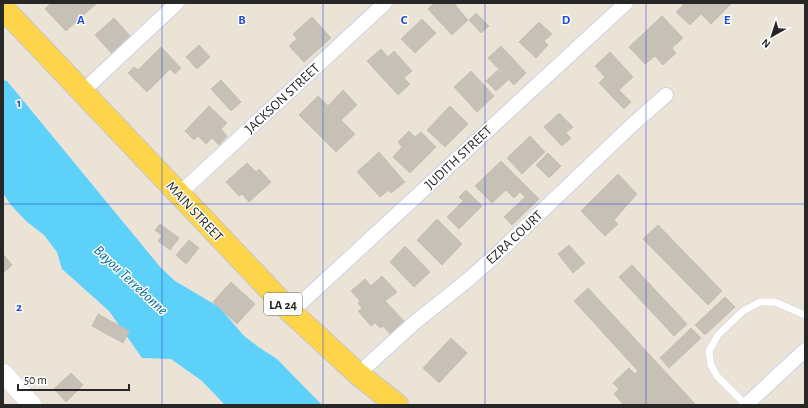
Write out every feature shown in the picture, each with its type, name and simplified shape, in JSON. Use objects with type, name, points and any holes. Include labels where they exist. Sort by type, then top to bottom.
[{"type":"main road","name":"MAIN STREET","points":[[3,8],[291,312],[358,374],[397,405]]},
{"type":"main road","points":[[3,373],[32,405]]},
{"type":"street","points":[[82,92],[177,3]]},
{"type":"street","name":"JACKSON STREET","points":[[179,194],[385,3]]},
{"type":"street","name":"JUDITH STREET","points":[[291,312],[626,3]]},
{"type":"street","name":"EZRA COURT","points":[[358,374],[414,323],[469,279],[497,254],[632,125],[666,95]]},
{"type":"street","points":[[746,405],[805,350]]},
{"type":"lane","points":[[746,405],[717,376],[711,365],[709,351],[718,335],[743,311],[760,302],[775,302],[805,315]]},
{"type":"water","name":"Bayou Terrebonne","points":[[3,80],[7,81],[161,268],[175,281],[219,307],[244,336],[277,359],[322,405],[225,405],[202,381],[171,359],[142,358],[109,311],[62,269],[57,252],[44,235],[26,221],[10,204],[3,193]]},
{"type":"building","points":[[51,3],[97,3],[66,31],[45,9]]},
{"type":"building","points":[[434,3],[458,3],[455,5],[468,20],[452,35],[428,9]]},
{"type":"building","points":[[681,3],[732,3],[711,24],[701,14],[690,25],[676,12],[683,5]]},
{"type":"building","points":[[476,13],[489,26],[481,33],[469,20]]},
{"type":"building","points":[[662,16],[683,38],[672,48],[676,53],[663,65],[655,56],[645,64],[629,47]]},
{"type":"building","points":[[312,17],[331,38],[304,62],[289,46],[297,39],[293,34]]},
{"type":"building","points":[[114,18],[132,38],[113,55],[95,35]]},
{"type":"building","points":[[422,19],[436,33],[415,53],[401,39]]},
{"type":"building","points":[[539,22],[552,34],[544,41],[548,45],[536,58],[519,42]]},
{"type":"building","points":[[199,45],[210,57],[197,69],[186,57]]},
{"type":"building","points":[[501,46],[526,73],[514,85],[488,58]]},
{"type":"building","points":[[161,47],[181,68],[175,74],[170,69],[147,92],[128,73],[134,67],[138,70]]},
{"type":"building","points":[[381,49],[388,57],[394,51],[412,71],[404,78],[410,84],[398,95],[367,61]]},
{"type":"building","points":[[610,52],[633,77],[619,90],[631,102],[624,109],[599,83],[605,77],[595,66]]},
{"type":"building","points":[[498,70],[508,80],[496,91],[486,81]]},
{"type":"building","points":[[471,71],[494,96],[477,112],[454,87]]},
{"type":"building","points":[[221,80],[241,102],[231,111],[211,89]]},
{"type":"building","points":[[343,90],[357,105],[341,120],[355,134],[336,152],[299,115],[318,96],[328,106]]},
{"type":"building","points":[[209,106],[227,123],[221,129],[227,136],[219,145],[212,138],[206,144],[198,136],[194,140],[185,131]]},
{"type":"building","points":[[450,106],[468,124],[445,147],[427,130]]},
{"type":"building","points":[[559,113],[573,127],[566,133],[571,138],[562,146],[544,127]]},
{"type":"building","points":[[409,131],[415,137],[421,132],[436,147],[410,173],[393,157],[402,147],[398,142]]},
{"type":"building","points":[[530,136],[545,152],[522,174],[507,158]]},
{"type":"building","points":[[379,152],[405,182],[391,193],[389,190],[380,197],[357,172]]},
{"type":"building","points":[[548,153],[561,166],[549,178],[536,165]]},
{"type":"building","points":[[501,161],[539,199],[512,225],[504,217],[525,197],[520,192],[514,198],[506,190],[492,203],[475,186]]},
{"type":"building","points":[[247,163],[256,172],[259,169],[271,182],[249,202],[242,194],[239,196],[226,182]]},
{"type":"building","points":[[618,174],[637,194],[614,220],[618,224],[605,236],[581,211]]},
{"type":"building","points":[[466,190],[482,206],[459,229],[447,217],[463,201],[459,197]]},
{"type":"building","points":[[437,219],[462,244],[442,265],[417,240]]},
{"type":"building","points":[[160,224],[179,238],[170,250],[158,241],[162,236],[155,230]]},
{"type":"building","points":[[658,225],[722,291],[708,305],[643,239]]},
{"type":"building","points":[[189,240],[199,248],[186,264],[176,255]]},
{"type":"building","points":[[569,245],[585,263],[573,273],[558,254]]},
{"type":"building","points":[[405,246],[430,272],[414,287],[390,262]]},
{"type":"building","points":[[3,254],[12,265],[3,273]]},
{"type":"building","points":[[632,265],[687,324],[674,336],[619,277]]},
{"type":"building","points":[[382,276],[397,292],[385,301],[406,323],[391,335],[383,326],[380,328],[375,323],[371,326],[358,311],[362,308],[358,303],[360,301],[351,291],[365,279],[371,286]]},
{"type":"building","points":[[231,282],[255,304],[237,324],[213,302]]},
{"type":"building","points":[[588,288],[696,405],[624,405],[614,394],[619,389],[613,383],[629,368],[635,374],[638,371],[574,301]]},
{"type":"building","points":[[725,297],[735,307],[705,335],[695,325]]},
{"type":"building","points":[[98,314],[129,331],[123,343],[92,326]]},
{"type":"building","points":[[691,328],[701,338],[669,368],[660,358]]},
{"type":"building","points":[[451,338],[467,353],[439,383],[423,368]]},
{"type":"building","points":[[71,373],[83,385],[66,402],[54,389]]}]
